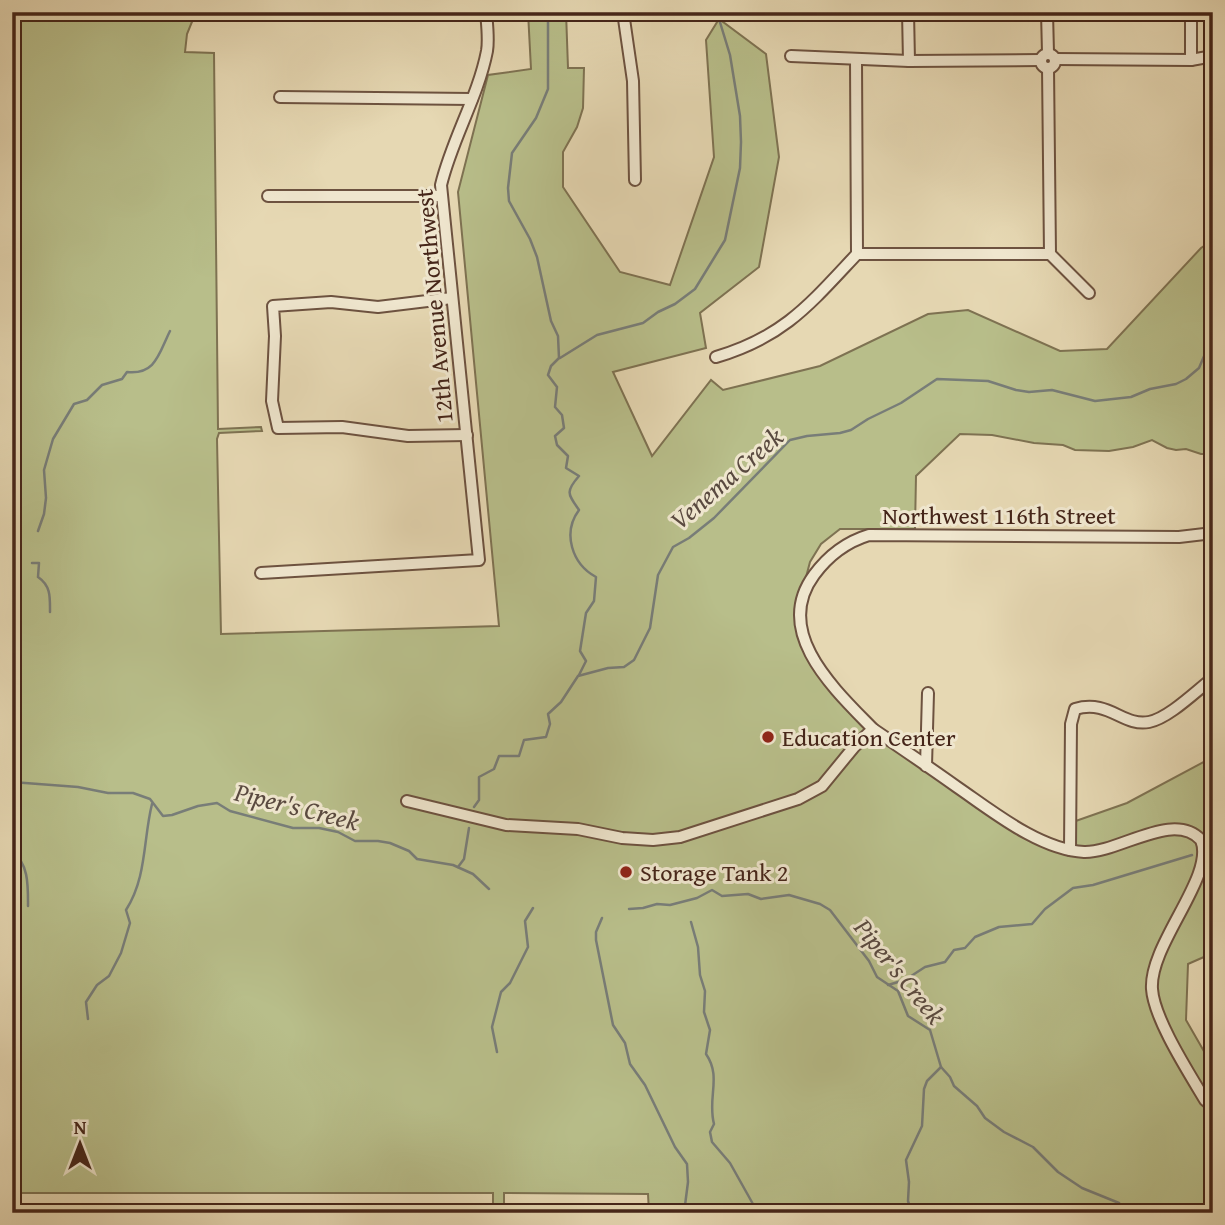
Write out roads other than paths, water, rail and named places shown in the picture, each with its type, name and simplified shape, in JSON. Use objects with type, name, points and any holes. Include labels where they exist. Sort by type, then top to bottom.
[{"type":"street","name":"12th Avenue Northwest","points":[[261,573],[479,561],[441,196],[447,161],[472,99],[487,49],[486,12]]},
{"type":"street","points":[[623,12],[633,81],[635,180]]},
{"type":"street","points":[[908,12],[909,61]]},
{"type":"street","points":[[1047,12],[1050,254],[1089,293]]},
{"type":"street","points":[[1191,12],[1191,60]]},
{"type":"street","points":[[791,56],[909,61],[1191,60],[1213,56]]},
{"type":"street","points":[[716,357],[734,352],[779,329],[805,310],[857,254],[856,60]]},
{"type":"street","points":[[280,97],[472,99]]},
{"type":"street","points":[[268,196],[441,196]]},
{"type":"street","points":[[857,254],[1050,254]]},
{"type":"street","points":[[452,299],[378,307],[331,302],[273,306],[275,336],[272,401],[278,428],[342,427],[408,436],[467,435]]},
{"type":"street","name":"Northwest 116th Street","points":[[1070,850],[1009,822],[873,730],[854,711],[804,643],[799,622],[803,590],[827,559],[850,542],[869,535],[1179,537],[1213,533]]},
{"type":"street","points":[[1213,678],[1164,715],[1149,722],[1130,720],[1099,706],[1075,709],[1071,724],[1070,850],[1105,850],[1170,829],[1187,831],[1200,840],[1203,859],[1159,953],[1152,977],[1152,989],[1161,1019],[1192,1079],[1205,1100],[1213,1107]]},
{"type":"street","points":[[926,766],[928,693]]},
{"type":"street","points":[[407,801],[506,825],[578,829],[622,838],[653,840],[680,837],[798,799],[822,786],[854,747],[873,730]]},
{"type":"waterway","points":[[548,12],[548,89],[536,118],[512,153],[508,188],[509,201],[537,257],[551,321],[558,336],[559,358],[551,366],[548,375],[557,387],[555,407],[562,415],[564,428],[555,436],[557,445],[568,456],[566,468],[579,476],[570,490],[570,496],[579,510],[571,528],[572,547],[581,564],[596,577],[594,601],[586,613],[580,651],[586,661],[579,675]]},
{"type":"waterway","points":[[560,358],[597,335],[643,323],[675,304],[695,289],[725,240],[740,168],[741,142],[740,116],[730,55],[719,19]]},
{"type":"waterway","points":[[38,531],[46,498],[44,470],[53,439],[74,404],[87,400],[102,385],[122,379],[127,372],[137,372],[150,366],[170,331]]},
{"type":"waterway","name":"Venema Creek","points":[[474,807],[479,800],[479,777],[494,769],[499,756],[519,756],[524,740],[546,737],[550,724],[548,714],[561,702],[578,676],[624,667],[634,660],[650,628],[658,575],[673,547],[714,518],[790,440],[851,430],[901,403],[937,379],[988,381],[1016,390],[1052,390],[1095,401],[1131,397],[1186,379],[1199,368],[1213,335]]},
{"type":"waterway","points":[[32,563],[39,563],[38,577],[48,588],[50,612]]},
{"type":"waterway","name":"Piper's Creek","points":[[12,782],[78,787],[108,793],[133,793],[150,799],[163,816],[217,803],[230,811],[293,828],[319,828],[338,832],[355,841],[390,843],[409,851],[417,859],[453,865],[473,874],[489,889]]},
{"type":"waterway","points":[[88,1019],[86,1002],[97,985],[109,976],[121,953],[130,923],[126,910],[138,885],[152,804]]},
{"type":"waterway","name":"Venema Creek","points":[[458,867],[464,859],[469,828]]},
{"type":"waterway","points":[[12,851],[25,869],[28,906]]},
{"type":"waterway","points":[[888,985],[905,980],[925,967],[945,962],[954,950],[965,948],[975,937],[999,927],[1032,924],[1045,909],[1073,888],[1093,885],[1192,855]]},
{"type":"waterway","name":"Piper's Creek","points":[[629,909],[657,904],[670,905],[697,898],[712,890],[722,896],[748,894],[761,899],[789,895],[820,904],[830,910],[869,961],[877,977],[898,991],[908,1016],[930,1030],[941,1067],[954,1086],[977,1106],[985,1118],[1004,1132],[1033,1147],[1058,1172],[1082,1188],[1119,1203],[1125,1213]]},
{"type":"waterway","points":[[497,1052],[492,1027],[501,992],[510,983],[528,947],[525,921],[533,908]]},
{"type":"waterway","points":[[602,918],[596,932],[596,940],[613,1025],[625,1043],[630,1064],[645,1085],[675,1147],[687,1164],[684,1213]]},
{"type":"waterway","points":[[691,922],[705,991],[704,1012],[710,1030],[706,1054],[714,1079],[714,1124],[710,1132],[712,1142],[730,1163],[758,1213]]},
{"type":"waterway","points":[[912,1213],[908,1201],[906,1160],[922,1126],[927,1081],[941,1067]]},
{"type":"place","name":"Education Center","points":[[768,737]]},
{"type":"place","name":"Storage Tank 2","points":[[626,872]]}]
